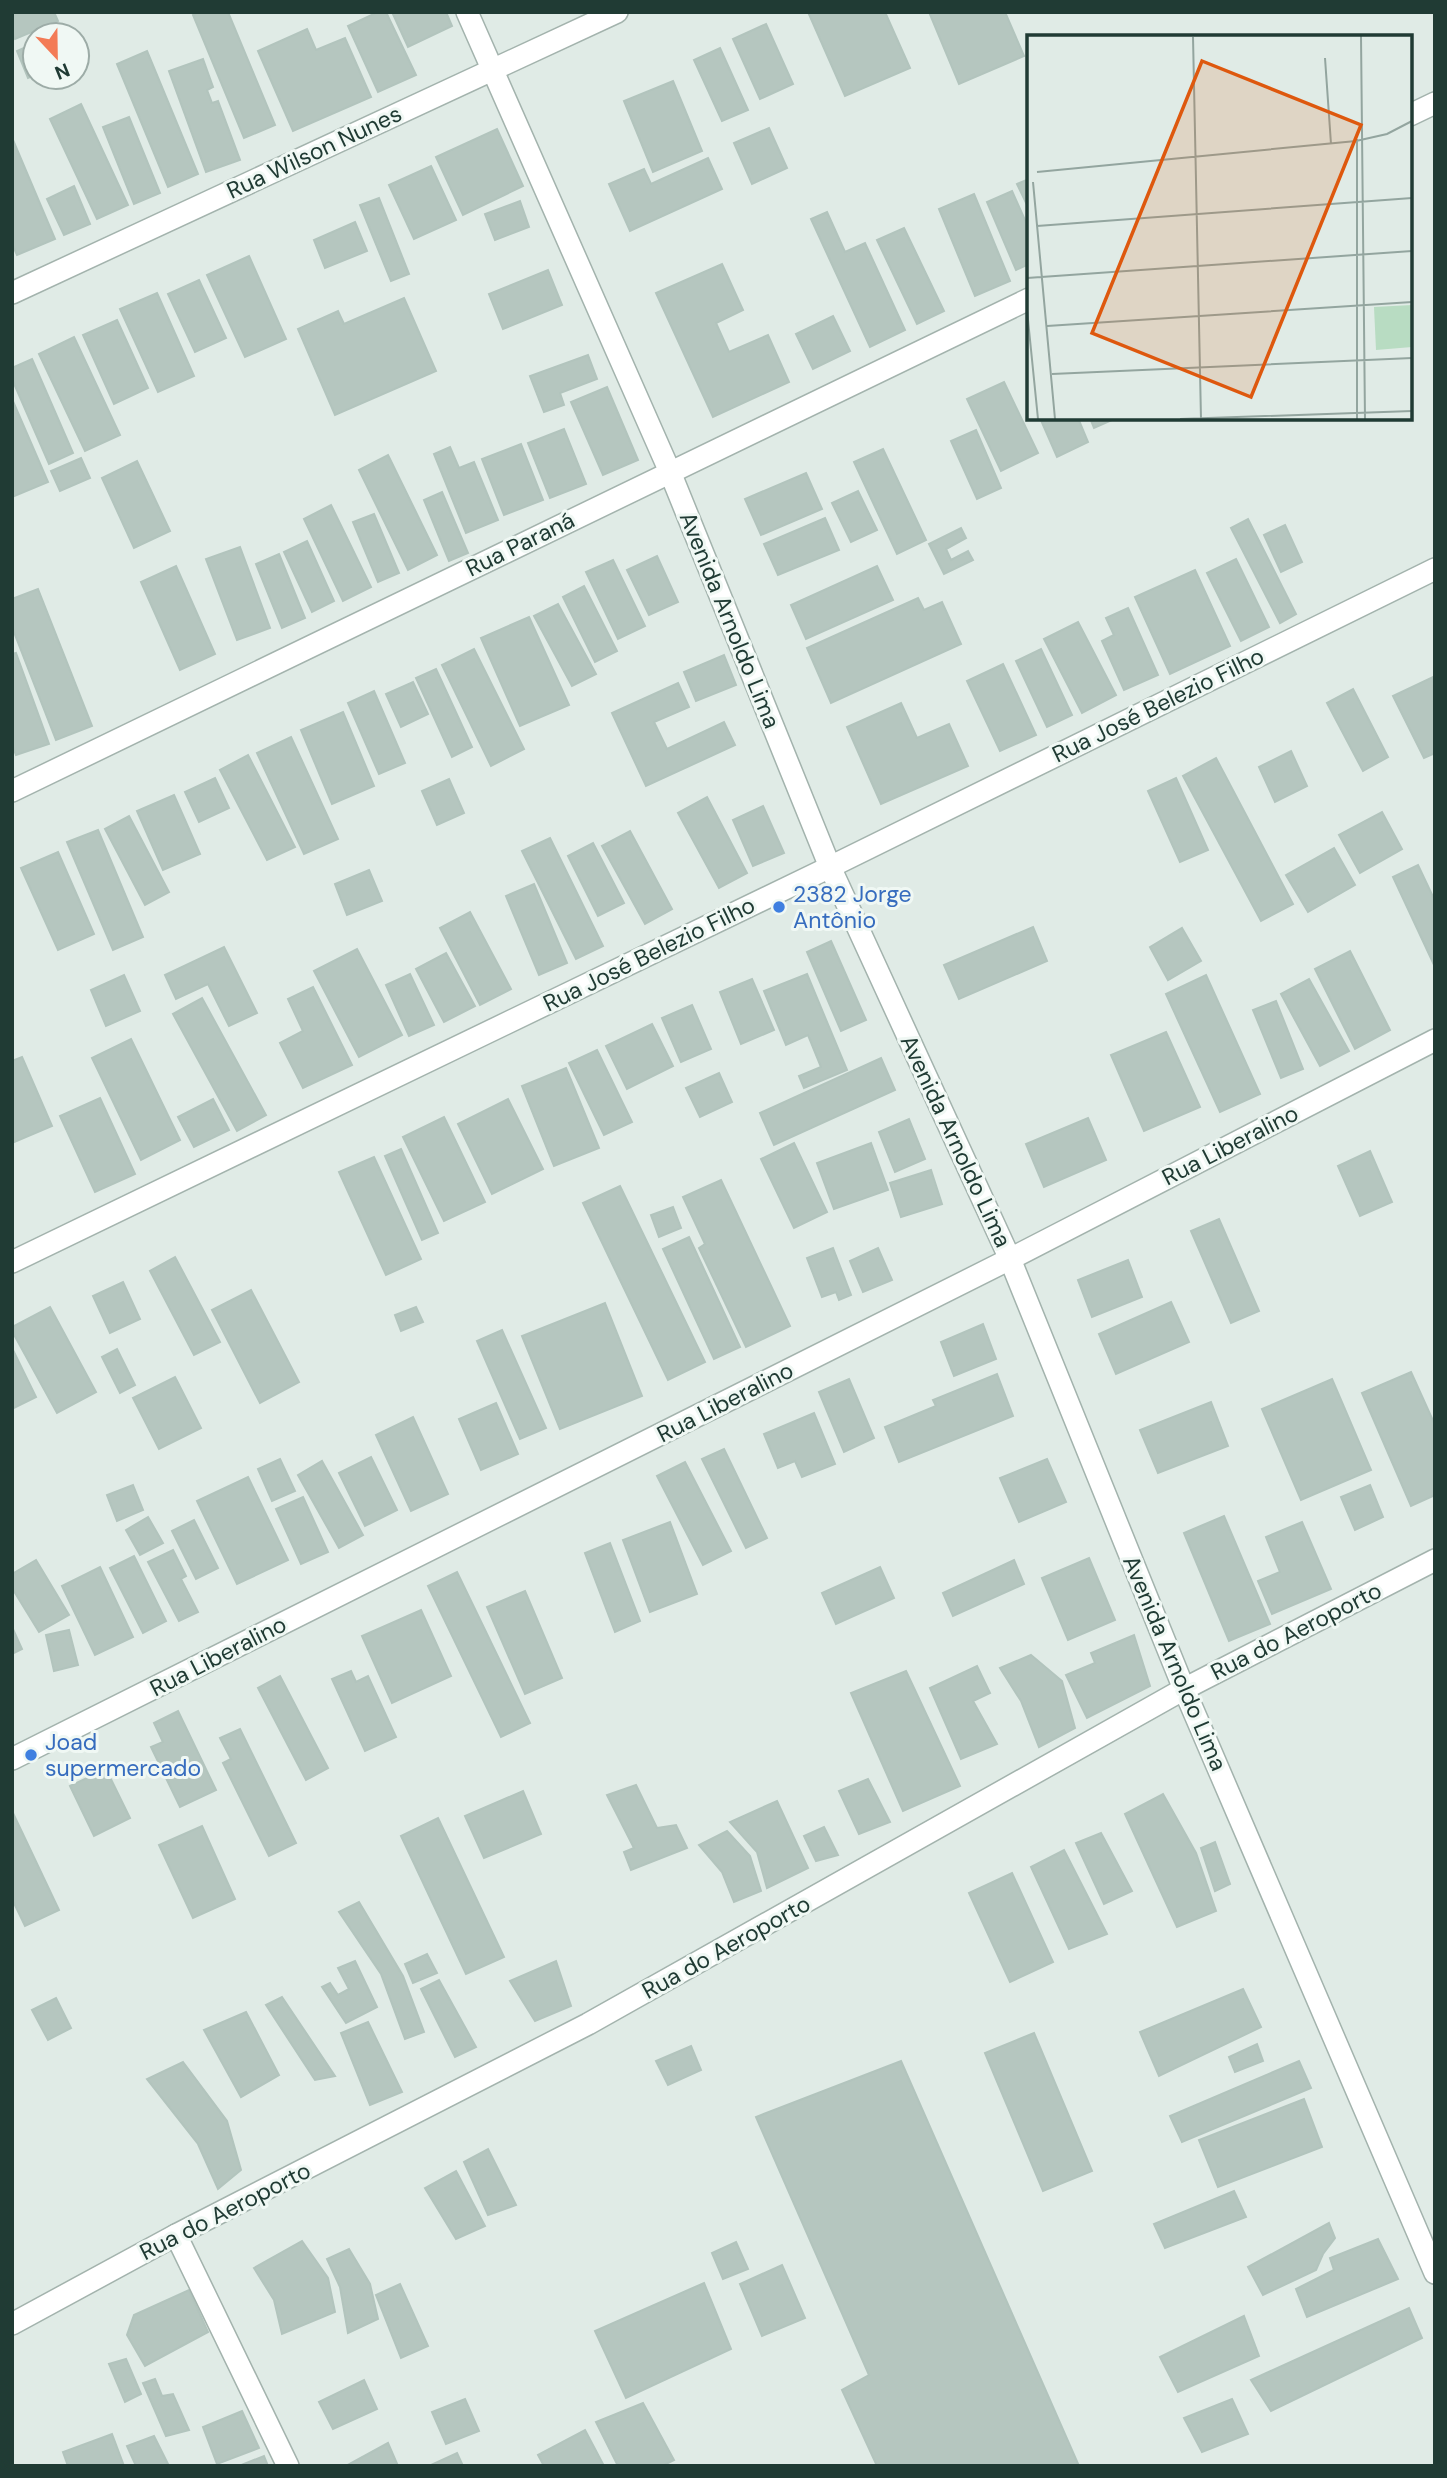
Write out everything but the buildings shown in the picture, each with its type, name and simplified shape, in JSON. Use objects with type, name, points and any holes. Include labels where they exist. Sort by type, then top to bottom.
[{"type":"street","name":"Avenida Arnoldo Lima","points":[[467,12],[670,472],[830,867],[1010,1259],[1184,1689],[1435,2273]]},
{"type":"street","name":"Rua Wilson Nunes","points":[[12,293],[617,12]]},
{"type":"street","points":[[1412,114],[1435,103]]},
{"type":"street","name":"Rua Paraná","points":[[12,791],[1027,300]]},
{"type":"street","name":"Rua José Belezio Filho","points":[[12,1262],[830,867],[1435,569]]},
{"type":"street","name":"Rua Liberalino","points":[[12,1759],[1010,1259],[1435,1040]]},
{"type":"street","name":"Rua do Aeroporto","points":[[12,2324],[176,2235],[588,2024],[1184,1689],[1435,1560]]},
{"type":"street","points":[[176,2235],[288,2466]]},
{"type":"place","name":"2382 Jorge Antônio","points":[[779,907]]},
{"type":"place","name":"Joad supermercado","points":[[31,1755]]}]
